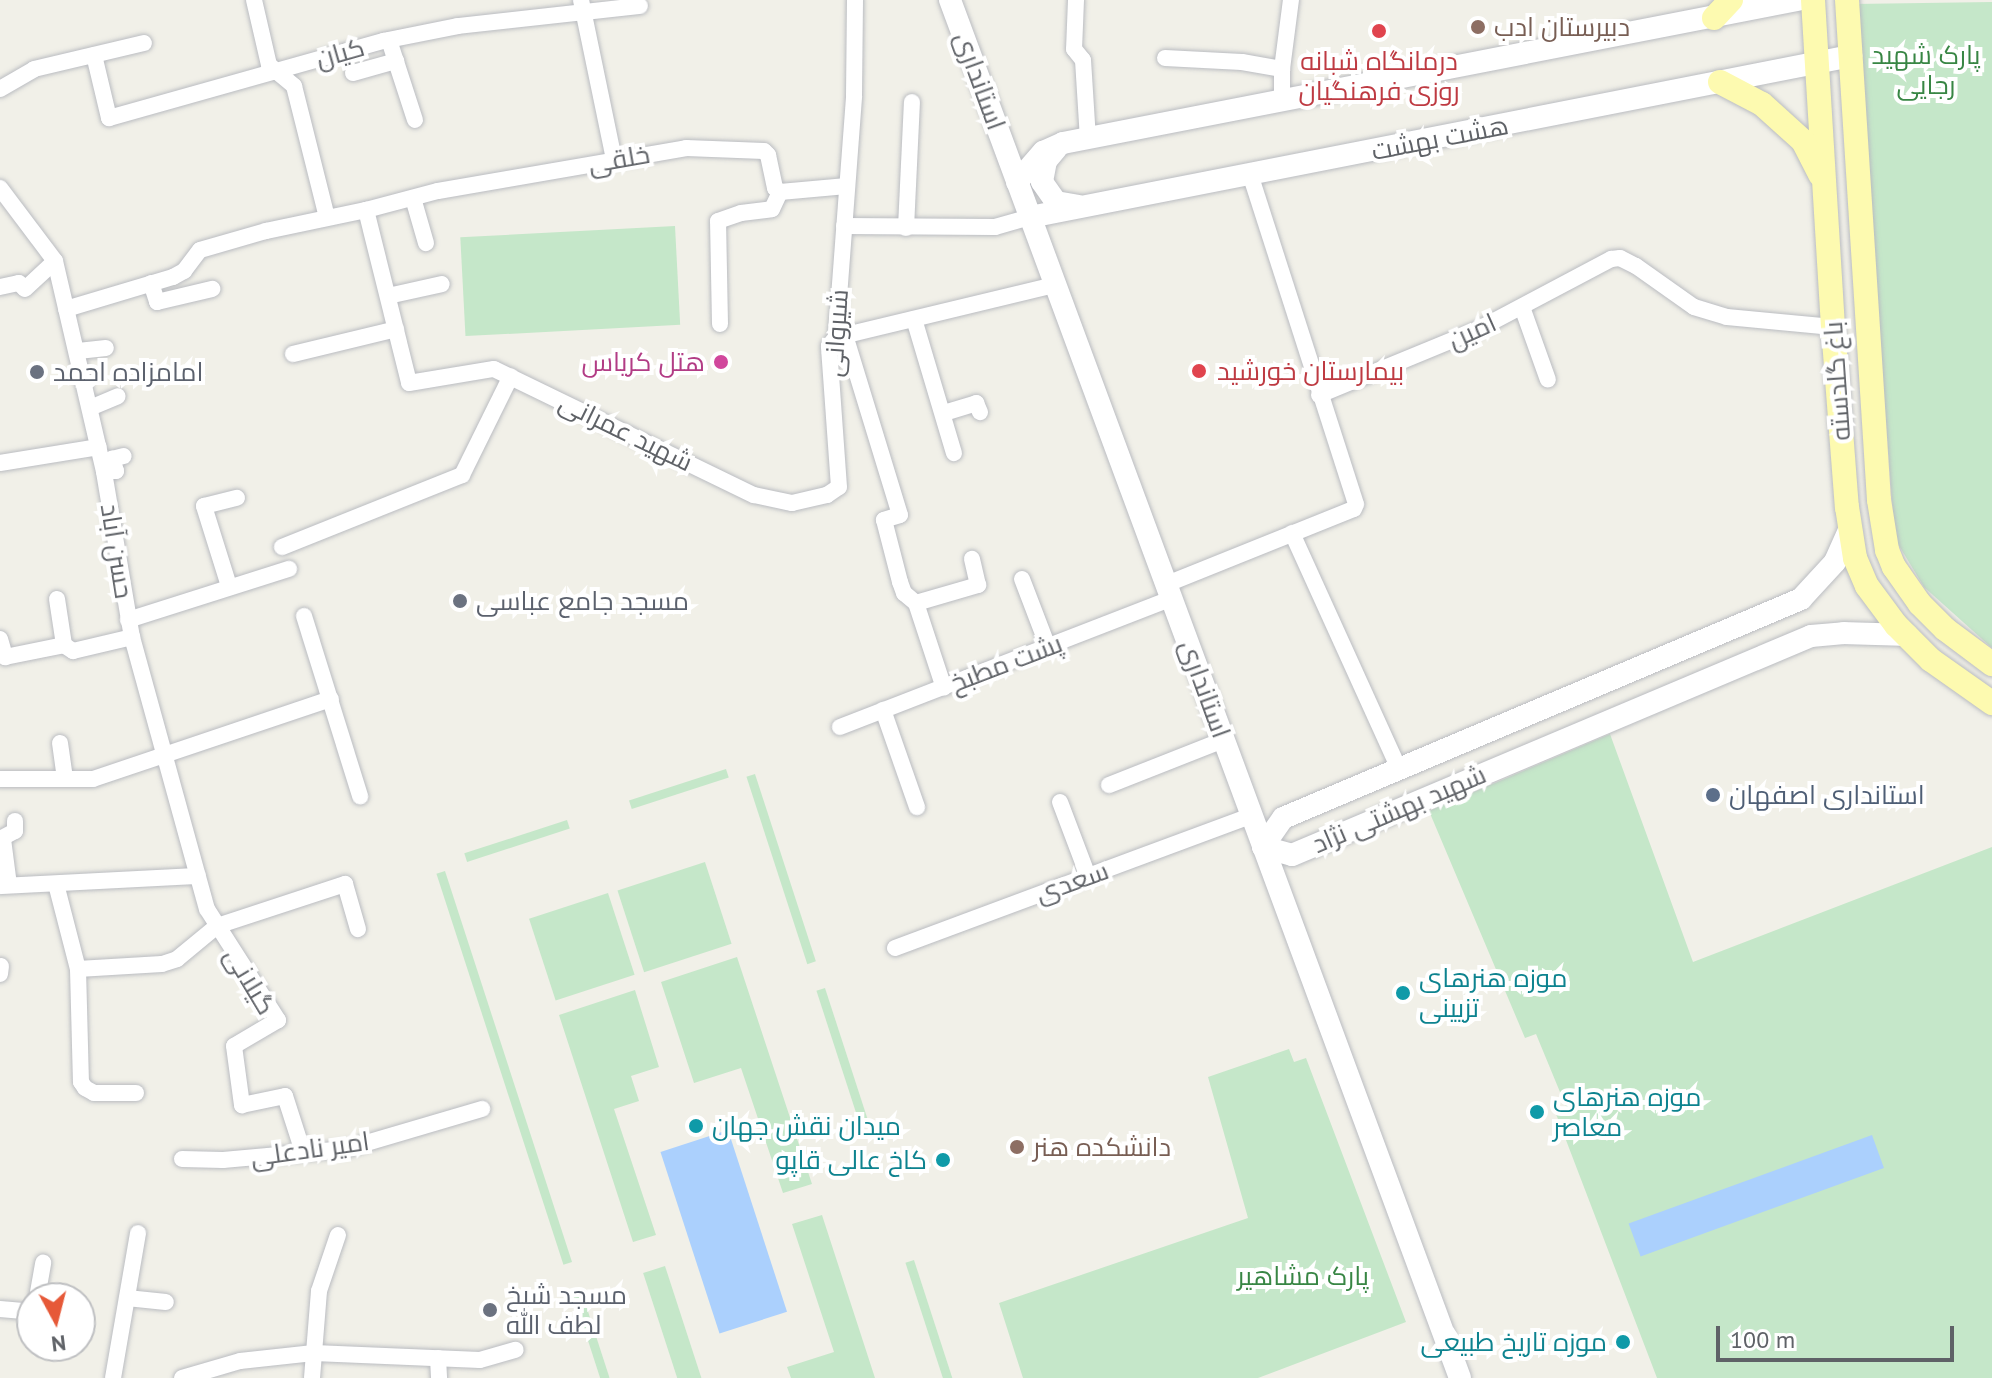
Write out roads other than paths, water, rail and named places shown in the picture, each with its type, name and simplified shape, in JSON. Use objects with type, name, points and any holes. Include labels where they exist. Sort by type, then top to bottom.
[{"type":"main road","name":"استانداری","points":[[950,0],[1460,1378]]},
{"type":"main road","points":[[1017,182],[1043,152],[1063,143],[1282,101],[1723,9],[1797,0]]},
{"type":"main road","name":"باغ گلدسته","points":[[1813,0],[1833,327],[1855,558],[1867,586],[1907,635],[1931,660],[1992,703]]},
{"type":"main road","name":"باغ گلدسته","points":[[1847,0],[1879,500],[1887,550],[1894,567],[1920,604],[1945,629],[1992,664]]},
{"type":"main road","name":"هشت بهشت","points":[[1030,217],[1851,56]]},
{"type":"main road","points":[[1720,82],[1762,104],[1803,141],[1826,187]]},
{"type":"main road","points":[[1063,143],[1046,161],[1042,182],[1056,202],[1080,206]]},
{"type":"main road","name":"شهید بهشتی نژاد","points":[[1850,528],[1835,562],[1801,599],[1283,818],[1263,847],[1292,855],[1811,636],[1844,633],[1907,635]]},
{"type":"street","points":[[254,0],[269,65],[294,86],[327,217]]},
{"type":"street","name":"شیروانی","points":[[839,487],[829,346],[841,336],[855,0]]},
{"type":"street","points":[[1076,0],[1074,49],[1083,60],[1088,139]]},
{"type":"street","points":[[1282,101],[1282,69],[1291,0]]},
{"type":"street","points":[[582,6],[614,159]]},
{"type":"street","name":"کیان","points":[[94,55],[109,118],[389,40],[582,6],[640,6]]},
{"type":"street","points":[[389,40],[415,120]]},
{"type":"street","points":[[0,89],[34,69],[144,43]]},
{"type":"street","points":[[1165,58],[1242,62],[1282,69]]},
{"type":"street","points":[[353,73],[396,61]]},
{"type":"street","points":[[906,228],[912,102]]},
{"type":"street","name":"خلقی","points":[[151,283],[184,271],[200,250],[327,217],[614,159],[686,148],[764,151],[768,155],[775,188],[780,192]]},
{"type":"street","points":[[1251,176],[1319,395]]},
{"type":"street","points":[[720,324],[718,221],[741,213],[772,209],[780,192],[847,186]]},
{"type":"street","name":"حسن آباد","points":[[0,188],[55,261],[99,447],[132,637],[207,909],[217,926]]},
{"type":"street","points":[[413,198],[426,243]]},
{"type":"street","points":[[293,354],[396,329],[366,210]]},
{"type":"street","points":[[844,226],[995,227],[1030,217]]},
{"type":"street","name":"امین","points":[[1319,395],[1477,330],[1611,259],[1620,258],[1646,272],[1694,307],[1727,317],[1833,327]]},
{"type":"street","points":[[0,287],[19,283],[25,289],[55,261]]},
{"type":"street","points":[[66,309],[151,283],[157,302],[212,289]]},
{"type":"street","points":[[388,296],[442,284]]},
{"type":"street","points":[[944,688],[916,603],[904,593],[884,520],[900,515],[841,336],[1055,285]]},
{"type":"street","points":[[1522,307],[1548,380]]},
{"type":"street","points":[[914,319],[954,453]]},
{"type":"street","name":"شهید عمرانی","points":[[396,329],[409,383],[494,369],[764,498],[792,503],[809,501],[839,487]]},
{"type":"street","points":[[78,351],[106,348]]},
{"type":"street","points":[[282,547],[462,475],[511,376]]},
{"type":"street","name":"پشت مطبخ","points":[[840,727],[1048,647],[1292,533],[1354,509],[1356,504],[1319,395]]},
{"type":"street","points":[[90,408],[118,396]]},
{"type":"street","points":[[944,413],[976,403],[980,412]]},
{"type":"street","points":[[0,463],[99,447]]},
{"type":"street","points":[[104,472],[116,471],[112,459],[124,456]]},
{"type":"street","points":[[229,586],[204,506],[237,498]]},
{"type":"street","points":[[1292,533],[1400,771]]},
{"type":"street","points":[[916,603],[978,585],[972,559]]},
{"type":"street","points":[[128,620],[289,569]]},
{"type":"street","points":[[1022,579],[1048,647]]},
{"type":"street","points":[[57,599],[64,645]]},
{"type":"street","points":[[304,616],[360,796]]},
{"type":"street","points":[[1,647],[5,657],[64,645],[73,651],[132,637]]},
{"type":"street","points":[[0,779],[93,779],[165,752],[331,699]]},
{"type":"street","points":[[883,710],[917,807]]},
{"type":"street","points":[[1109,785],[1223,740]]},
{"type":"street","points":[[60,743],[65,779]]},
{"type":"street","points":[[1060,802],[1088,876]]},
{"type":"street","name":"سعدی","points":[[895,948],[1250,816]]},
{"type":"street","points":[[15,821],[15,831],[2,839],[5,886],[198,876]]},
{"type":"street","points":[[56,884],[78,969],[81,1082],[94,1093],[136,1093]]},
{"type":"street","points":[[78,969],[162,964],[177,959],[217,926],[345,884],[358,929]]},
{"type":"street","name":"گیلانی","points":[[217,926],[278,1020],[234,1046],[242,1105],[285,1096],[303,1152]]},
{"type":"street","points":[[0,974],[1,966]]},
{"type":"street","name":"امیر نادعلی","points":[[182,1159],[223,1160],[346,1149],[482,1109]]},
{"type":"street","points":[[113,1378],[138,1233]]},
{"type":"street","points":[[312,1378],[319,1291],[338,1235]]},
{"type":"street","points":[[40,1282],[43,1263]]},
{"type":"street","points":[[127,1298],[166,1302]]},
{"type":"street","points":[[182,1378],[240,1361],[314,1353],[480,1360],[516,1350]]},
{"type":"street","points":[[438,1358],[439,1378]]},
{"type":"water","points":[[728,1130],[787,1312],[719,1334],[660,1152]]},
{"type":"water","points":[[1872,1135],[1884,1168],[1641,1256],[1629,1224]]},
{"type":"place","name":"دبیرستان ادب","points":[[1478,27]]},
{"type":"place","name":"درمانگاه شبانه روزی فرهنگیان","points":[[1379,31]]},
{"type":"place","name":"هتل کریاس","points":[[721,362]]},
{"type":"place","name":"بیمارستان خورشید","points":[[1199,371]]},
{"type":"place","name":"امامزاده احمد","points":[[37,372]]},
{"type":"place","name":"مسجد جامع عباسی","points":[[460,601]]},
{"type":"place","name":"استانداری اصفهان","points":[[1713,795]]},
{"type":"place","name":"موزه هنرهای تزیینی","points":[[1403,993]]},
{"type":"place","name":"موزه هنرهای معاصر","points":[[1537,1112]]},
{"type":"place","name":"میدان نقش جهان","points":[[696,1126]]},
{"type":"place","name":"دانشکده هنر","points":[[1017,1147]]},
{"type":"place","name":"کاخ عالی قاپو","points":[[943,1160]]},
{"type":"place","name":"مسجد شیخ لطف الله","points":[[490,1310]]},
{"type":"place","name":"موزه تاریخ طبیعی","points":[[1623,1342]]},
{"type":"park label","name":"پارک شهید رجایی","points":[[1926,70]]},
{"type":"park label","name":"پارک مشاهیر","points":[[1303,1276]]}]
